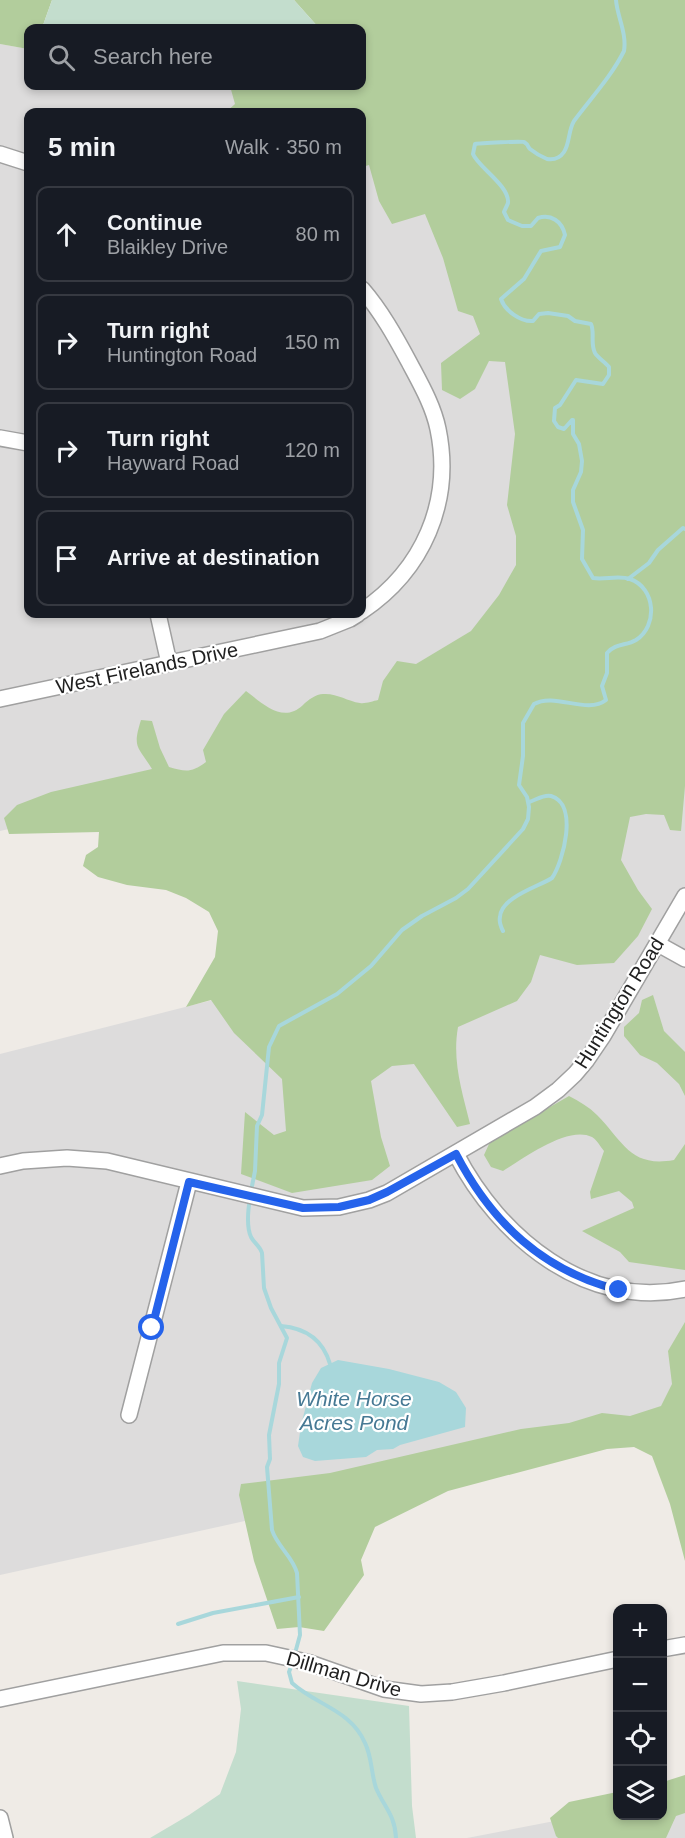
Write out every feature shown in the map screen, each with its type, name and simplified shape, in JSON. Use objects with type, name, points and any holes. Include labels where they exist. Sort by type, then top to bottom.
[{"type":"street","points":[[0,154],[24,162]]},
{"type":"street","name":"West Firelands Drive","points":[[366,294],[378,308],[427,398],[438,427],[442,471],[435,516],[420,549],[401,579],[382,598],[366,608]]},
{"type":"street","points":[[0,438],[24,442]]},
{"type":"street","points":[[159,618],[169,663]]},
{"type":"street","name":"West Firelands Drive","points":[[0,699],[320,631],[351,618]]},
{"type":"street","name":"Huntington Road","points":[[0,1166],[23,1161],[67,1158],[107,1161],[303,1208],[339,1207],[369,1200],[456,1154],[535,1107],[575,1074],[603,1036],[685,896]]},
{"type":"street","points":[[658,944],[685,959]]},
{"type":"street","points":[[456,1154],[470,1179],[499,1217],[539,1255],[571,1274],[619,1290],[650,1293],[685,1289]]},
{"type":"street","points":[[129,1415],[189,1182]]},
{"type":"street","points":[[667,1648],[685,1645]]},
{"type":"street","name":"Dillman Drive","points":[[0,1699],[223,1653],[266,1653],[296,1659],[384,1689],[421,1694],[483,1687],[613,1660]]},
{"type":"street","points":[[0,1818],[6,1838]]},
{"type":"shaded area","points":[[0,44],[24,48],[24,90],[341,90],[454,102],[685,628],[685,1424],[0,1575],[0,1054],[268,986],[221,781],[0,831]]},
{"type":"shaded area","points":[[685,1793],[685,1838],[467,1838],[591,1814],[613,1815],[613,1820],[667,1820],[667,1811]]},
{"type":"green space","points":[[0,0],[52,0],[43,24],[24,24],[24,48],[0,44]]},
{"type":"green space","points":[[52,0],[294,0],[315,24],[43,24]]},
{"type":"green space","points":[[294,0],[685,0],[685,786],[681,831],[670,830],[664,815],[646,814],[630,817],[621,860],[652,909],[638,936],[614,963],[577,965],[540,955],[531,982],[517,1001],[458,1027],[457,1064],[470,1124],[457,1127],[414,1064],[392,1066],[371,1081],[381,1137],[390,1166],[372,1180],[292,1193],[241,1174],[245,1112],[274,1135],[286,1131],[282,1079],[234,1033],[211,1000],[186,1007],[215,957],[218,931],[209,912],[186,898],[166,890],[127,885],[98,877],[83,866],[86,855],[98,847],[99,832],[9,834],[4,818],[17,805],[51,792],[152,769],[138,747],[137,737],[141,720],[152,721],[160,748],[169,767],[188,771],[206,762],[203,750],[224,714],[246,691],[273,710],[288,713],[320,694],[362,703],[378,700],[383,681],[397,661],[416,664],[471,631],[499,595],[516,565],[516,536],[507,505],[515,434],[505,362],[489,361],[475,389],[460,399],[442,390],[441,363],[480,334],[473,316],[458,311],[443,258],[425,214],[392,224],[379,201],[369,165],[366,166],[366,108],[230,108],[235,104],[231,90],[366,90],[366,24],[315,24]]},
{"type":"green space","points":[[653,995],[664,1031],[685,1052],[685,1096],[679,1084],[657,1063],[640,1055],[624,1036],[624,1027],[639,1013],[642,1000]]},
{"type":"green space","points":[[569,1096],[594,1112],[621,1143],[637,1156],[647,1160],[674,1160],[685,1144],[685,1270],[629,1262],[620,1252],[582,1231],[634,1208],[632,1202],[619,1191],[591,1199],[590,1192],[604,1151],[592,1137],[582,1134],[571,1135],[534,1151],[503,1171],[491,1167],[484,1155],[489,1144],[502,1131],[529,1119]]},
{"type":"green space","points":[[685,1322],[685,1561],[670,1504],[652,1456],[634,1447],[607,1449],[448,1491],[375,1527],[361,1560],[364,1575],[324,1631],[299,1627],[277,1629],[254,1561],[239,1495],[241,1484],[330,1473],[521,1429],[569,1423],[602,1413],[630,1416],[661,1406],[672,1384],[668,1351]]},
{"type":"green space","points":[[237,1681],[409,1706],[412,1806],[416,1838],[150,1838],[220,1794],[236,1752],[241,1709]]},
{"type":"green space","points":[[685,1775],[685,1813],[676,1816],[666,1838],[558,1838],[556,1836],[550,1818],[569,1802],[613,1793],[613,1820],[667,1820],[667,1781]]},
{"type":"water","name":"White Horse Acres Pond","points":[[338,1360],[389,1369],[439,1382],[456,1392],[466,1408],[465,1427],[393,1449],[377,1450],[366,1457],[315,1461],[303,1457],[298,1446],[312,1383],[321,1368]]},
{"type":"waterway","points":[[251,1191],[255,1171],[257,1126],[262,1115],[269,1047],[279,1026],[337,994],[371,966],[402,930],[468,889],[523,829],[528,819],[529,807],[527,797],[519,785],[523,756],[523,723],[534,704],[551,700],[590,705],[606,700],[602,686],[607,673],[607,653],[636,640],[643,634],[651,617],[649,599],[639,584],[625,578],[593,578],[582,559],[583,530],[573,502],[573,490],[581,472],[579,444],[573,434],[573,420],[564,429],[558,427],[554,421],[555,408],[560,405],[576,380],[603,384],[609,375],[609,367],[596,355],[591,324],[575,321],[568,316],[548,313],[539,314],[533,321],[524,320],[510,311],[501,299],[524,279],[541,251],[560,247],[565,235],[564,230],[559,222],[547,217],[538,218],[531,226],[522,226],[508,220],[504,212],[508,203],[504,190],[473,154],[475,144],[516,142],[524,142],[538,155],[547,159],[557,158],[562,154],[574,121],[607,79],[624,51],[625,44],[616,0]]},
{"type":"waterway","points":[[628,579],[649,563],[658,550],[683,528],[685,529]]},
{"type":"waterway","points":[[503,931],[500,920],[502,910],[513,898],[552,878],[564,847],[567,821],[560,801],[551,796],[543,796],[529,802]]},
{"type":"waterway","points":[[250,1198],[248,1228],[262,1253],[264,1288],[271,1308],[287,1338],[279,1363],[279,1384],[269,1435],[270,1459],[267,1467],[272,1530],[297,1573],[300,1635],[294,1657]]},
{"type":"waterway","points":[[281,1326],[298,1329],[312,1337],[323,1348],[330,1364]]},
{"type":"waterway","points":[[178,1624],[213,1613],[299,1597]]},
{"type":"waterway","points":[[292,1664],[289,1672],[292,1683],[301,1691],[342,1715],[359,1732],[369,1754],[376,1788],[394,1823],[396,1838]]},
{"type":"route","points":[[152,1328],[189,1182],[303,1208],[339,1207],[369,1200],[387,1192],[456,1154],[470,1179],[499,1217],[521,1240],[539,1255],[571,1274],[619,1290]]}]
